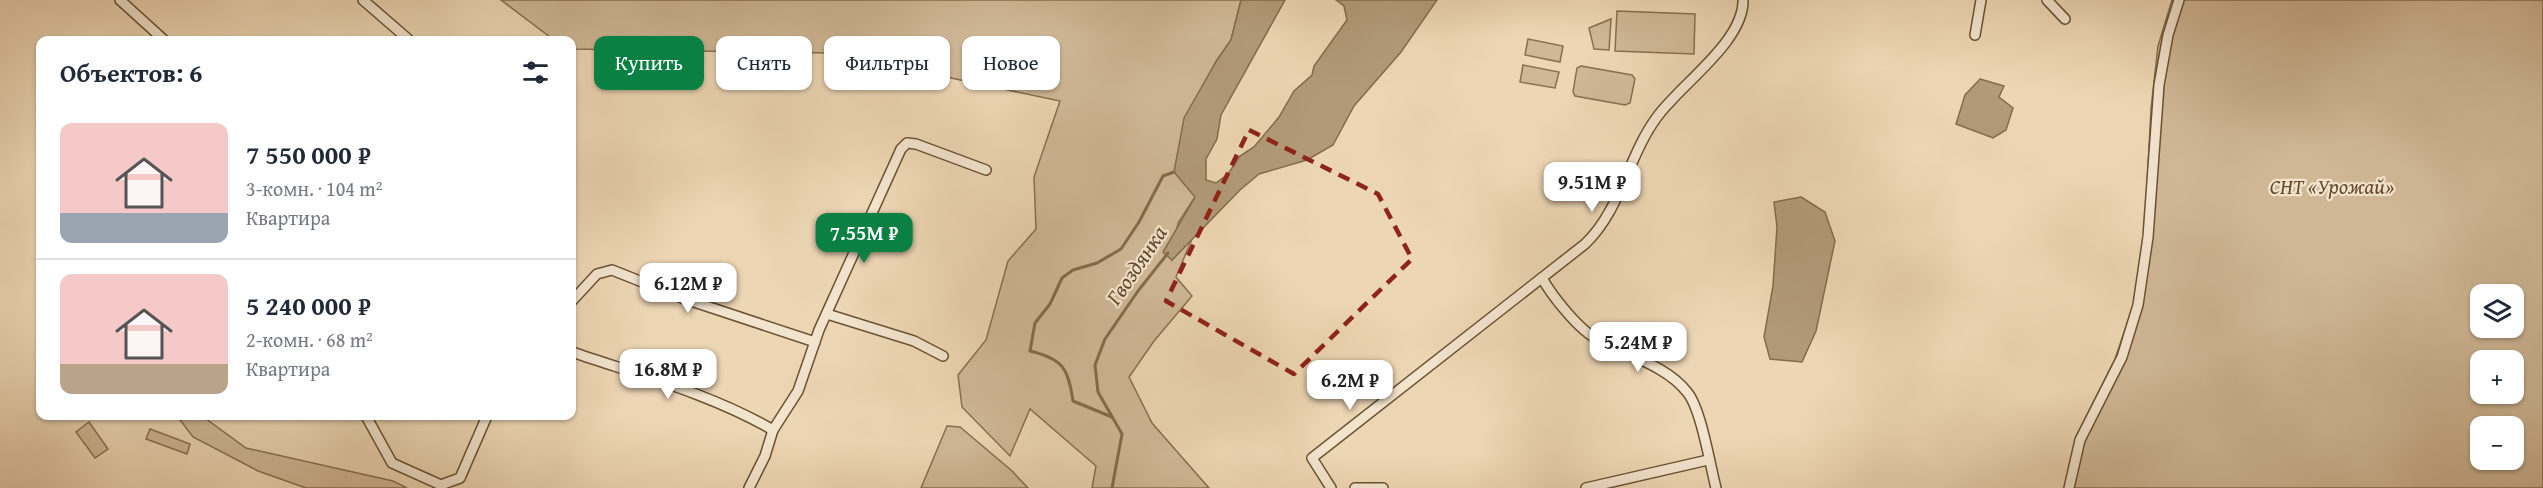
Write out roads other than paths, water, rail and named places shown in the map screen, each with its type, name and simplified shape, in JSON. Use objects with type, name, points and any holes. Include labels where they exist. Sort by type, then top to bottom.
[{"type":"street","points":[[120,0],[160,36]]},
{"type":"street","points":[[363,0],[405,36]]},
{"type":"street","points":[[1976,35],[1981,0]]},
{"type":"street","points":[[2048,0],[2066,19]]},
{"type":"street","points":[[2069,488],[2080,440],[2122,357],[2138,305],[2148,237],[2159,85],[2168,35],[2179,0]]},
{"type":"street","points":[[1331,488],[1312,458],[1542,279],[1585,244],[1597,231],[1610,210],[1645,135],[1658,115],[1728,39],[1743,11],[1743,2]]},
{"type":"street","points":[[749,488],[765,456],[773,430],[798,391],[815,342],[901,149],[907,143],[916,144],[986,170]]},
{"type":"street","points":[[576,297],[597,274],[612,270],[686,299],[815,342]]},
{"type":"street","points":[[1542,279],[1548,290],[1594,338],[1637,357],[1689,393],[1696,409],[1716,488]]},
{"type":"street","points":[[827,315],[914,342],[943,356]]},
{"type":"street","points":[[576,353],[637,373],[747,415],[773,430]]},
{"type":"street","points":[[368,420],[392,463],[441,485],[460,478],[485,420]]},
{"type":"street","points":[[1586,488],[1708,460]]},
{"type":"street","points":[[1355,488],[1383,488]]},
{"type":"waterway","points":[[1112,417],[1073,401],[1069,380],[1062,367],[1050,358],[1030,351],[1035,323],[1050,304],[1062,278],[1073,270],[1097,263],[1121,249],[1139,222],[1163,176],[1174,172]]},
{"type":"waterway","name":"Гвоздянка","points":[[1112,488],[1122,434],[1098,392],[1095,365],[1105,339],[1168,253]]},
{"type":"park label","name":"СНТ «Урожай»","points":[[2332,186]]}]
